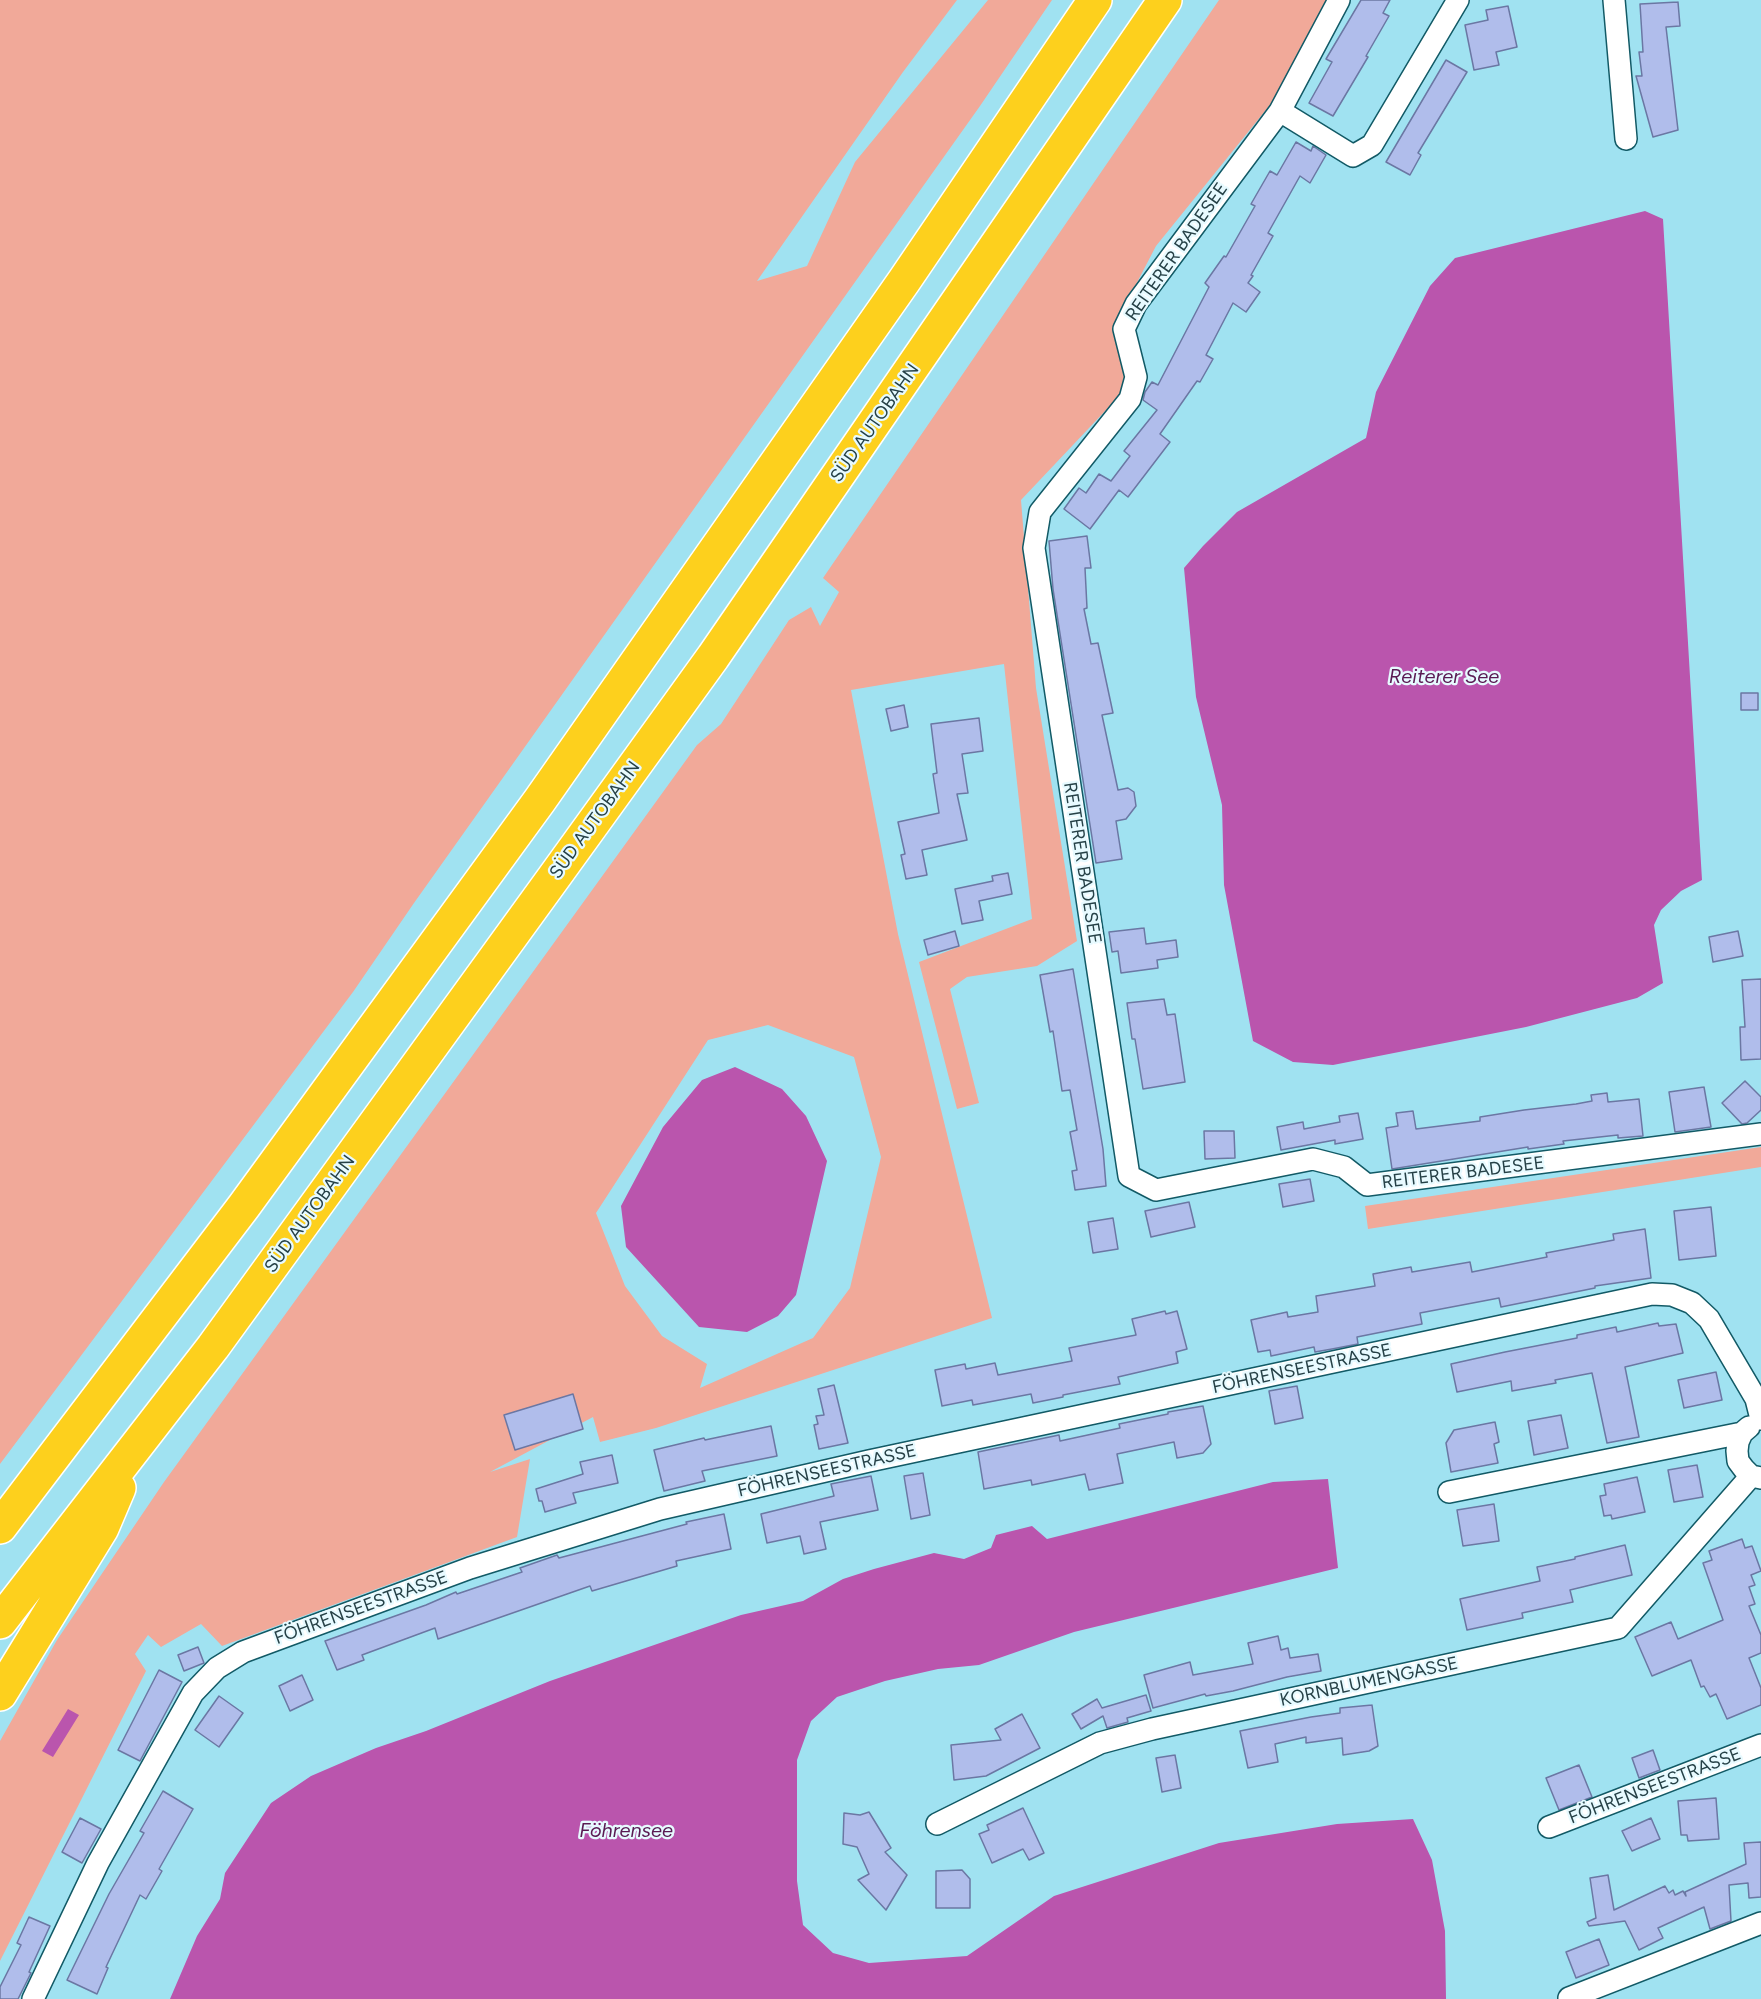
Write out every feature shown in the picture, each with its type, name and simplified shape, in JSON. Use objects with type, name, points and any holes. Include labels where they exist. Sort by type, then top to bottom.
[{"type":"highway","points":[[0,1527],[244,1206],[540,800],[884,309],[1095,0]]},
{"type":"highway","name":"SÜD AUTOBAHN","points":[[0,1622],[213,1347],[712,657],[1165,0]]},
{"type":"highway","points":[[0,1694],[102,1528],[138,1444]]},
{"type":"street","name":"REITERER BADESEE","points":[[1339,0],[1280,111],[1136,304],[1124,329],[1136,376],[1130,399],[1040,512],[1034,548],[1129,1176],[1156,1190],[1313,1159],[1344,1167],[1367,1185],[1761,1134]]},
{"type":"street","points":[[1280,111],[1353,156],[1372,145],[1458,0]]},
{"type":"street","points":[[1614,0],[1626,139]]},
{"type":"street","name":"FÖHRENSEESTRASSE","points":[[33,1999],[98,1863],[193,1693],[217,1668],[243,1652],[470,1568],[660,1509],[869,1461],[1652,1294],[1672,1295],[1692,1303],[1709,1319],[1756,1399],[1761,1421]]},
{"type":"street","points":[[1449,1492],[1742,1433],[1761,1421]]},
{"type":"street","points":[[1742,1433],[1738,1442],[1738,1461],[1744,1469],[1756,1477]]},
{"type":"street","name":"KORNBLUMENGASSE","points":[[937,1824],[1100,1743],[1152,1729],[1618,1628],[1756,1477]]},
{"type":"street","name":"FÖHRENSEESTRASSE","points":[[1549,1827],[1761,1745]]},
{"type":"street","points":[[1569,1998],[1761,1923]]},
{"type":"shaded area","points":[[0,0],[957,0],[903,72],[757,281],[807,266],[855,162],[988,0],[1052,0],[980,106],[353,992],[0,1464]]},
{"type":"shaded area","points":[[1219,0],[1328,0],[1274,100],[1156,246],[1117,321],[1130,373],[1124,391],[1021,500],[1036,688],[1077,941],[1037,966],[967,977],[950,989],[979,1103],[957,1109],[919,962],[1032,919],[1004,664],[851,690],[898,934],[992,1318],[656,1428],[600,1442],[593,1417],[490,1472],[530,1459],[517,1537],[222,1646],[201,1624],[161,1647],[148,1635],[135,1654],[146,1671],[0,1961],[0,1741],[57,1640],[164,1482],[697,745],[721,724],[789,620],[811,607],[820,626],[839,592],[823,578]],"holes":[[[768,1025],[854,1057],[881,1157],[850,1288],[813,1338],[700,1388],[707,1364],[662,1336],[625,1286],[596,1213],[708,1040]]]},
{"type":"shaded area","points":[[1761,1147],[1761,1167],[1368,1229],[1365,1206]]},
{"type":"water","name":"Reiterer See","points":[[1645,211],[1663,219],[1702,880],[1681,891],[1661,910],[1654,925],[1663,983],[1637,998],[1526,1027],[1333,1065],[1293,1062],[1253,1041],[1224,885],[1222,805],[1196,697],[1184,568],[1237,512],[1366,438],[1376,392],[1430,286],[1455,258]]},
{"type":"water","points":[[735,1067],[782,1089],[806,1116],[827,1161],[796,1295],[778,1316],[747,1332],[699,1327],[626,1247],[621,1206],[663,1127],[702,1080]]},
{"type":"water","name":"Föhrensee","points":[[1328,1479],[1338,1568],[1074,1632],[979,1665],[938,1669],[885,1681],[837,1697],[811,1721],[797,1760],[797,1881],[803,1925],[833,1953],[869,1963],[967,1956],[1054,1896],[1219,1843],[1337,1824],[1413,1819],[1432,1860],[1445,1931],[1446,1999],[170,1999],[197,1936],[220,1899],[225,1873],[271,1803],[311,1776],[376,1748],[426,1731],[550,1681],[741,1615],[803,1601],[843,1579],[874,1569],[934,1553],[964,1559],[991,1548],[996,1535],[1032,1526],[1047,1539],[1273,1482]]},
{"type":"water","points":[[68,1709],[79,1715],[53,1757],[42,1751]]},
{"type":"building","points":[[1361,0],[1390,0],[1383,13],[1389,16],[1333,116],[1309,103],[1332,62],[1326,59]]},
{"type":"building","points":[[1678,2],[1680,26],[1666,27],[1678,130],[1653,137],[1636,76],[1642,76],[1639,52],[1643,52],[1640,4]]},
{"type":"building","points":[[1508,6],[1517,47],[1496,52],[1499,65],[1474,70],[1465,25],[1488,20],[1486,10]]},
{"type":"building","points":[[1446,60],[1467,72],[1418,153],[1421,155],[1410,175],[1386,162]]},
{"type":"building","points":[[1296,142],[1311,151],[1313,146],[1326,155],[1310,183],[1300,176],[1268,233],[1273,236],[1248,283],[1260,292],[1246,312],[1233,303],[1206,355],[1213,359],[1200,382],[1197,381],[1160,434],[1170,442],[1128,497],[1119,490],[1090,529],[1064,509],[1079,488],[1086,493],[1099,474],[1111,481],[1130,456],[1124,451],[1157,410],[1143,400],[1145,392],[1152,382],[1158,385],[1209,287],[1205,283],[1224,256],[1226,257],[1255,206],[1251,204],[1270,171],[1277,175]]},
{"type":"building","points":[[1087,536],[1091,568],[1085,568],[1087,608],[1084,609],[1091,644],[1098,643],[1113,713],[1102,715],[1118,790],[1128,788],[1134,792],[1136,806],[1126,819],[1116,821],[1122,859],[1096,863],[1053,589],[1049,541]]},
{"type":"building","points":[[1741,693],[1758,693],[1758,710],[1741,710]]},
{"type":"building","points":[[904,705],[908,727],[891,731],[886,709]]},
{"type":"building","points":[[979,718],[983,751],[962,754],[968,793],[957,794],[967,840],[922,850],[927,875],[906,879],[901,855],[905,854],[898,822],[939,813],[933,774],[937,773],[931,724]]},
{"type":"building","points":[[1008,873],[1012,894],[979,901],[983,920],[962,924],[955,889],[993,881],[992,876]]},
{"type":"building","points":[[1144,928],[1146,944],[1176,940],[1178,957],[1157,960],[1158,968],[1121,973],[1118,951],[1112,952],[1109,932]]},
{"type":"building","points":[[955,931],[959,946],[928,955],[924,940]]},
{"type":"building","points":[[1738,931],[1743,956],[1713,962],[1709,937]]},
{"type":"building","points":[[1073,969],[1103,1149],[1106,1186],[1075,1190],[1072,1171],[1077,1170],[1070,1132],[1077,1130],[1070,1090],[1062,1091],[1053,1031],[1050,1032],[1040,975]]},
{"type":"building","points":[[1761,979],[1761,1059],[1741,1060],[1740,1027],[1745,1027],[1742,980]]},
{"type":"building","points":[[1164,999],[1167,1015],[1175,1014],[1185,1082],[1143,1089],[1127,1003]]},
{"type":"building","points":[[1745,1081],[1761,1097],[1761,1110],[1747,1123],[1742,1124],[1722,1103]]},
{"type":"building","points":[[1704,1087],[1711,1127],[1675,1132],[1669,1092]]},
{"type":"building","points":[[1607,1093],[1608,1102],[1639,1099],[1643,1136],[1618,1138],[1618,1135],[1563,1141],[1564,1144],[1528,1149],[1528,1147],[1392,1169],[1386,1128],[1398,1126],[1396,1113],[1413,1111],[1416,1129],[1480,1121],[1480,1117],[1592,1101],[1591,1095]]},
{"type":"building","points":[[1358,1113],[1363,1139],[1335,1144],[1335,1140],[1281,1150],[1277,1127],[1303,1122],[1304,1129],[1340,1122],[1339,1116]]},
{"type":"building","points":[[1204,1131],[1234,1131],[1235,1158],[1205,1159]]},
{"type":"building","points":[[1310,1179],[1314,1201],[1283,1207],[1279,1184]]},
{"type":"building","points":[[1189,1202],[1195,1227],[1151,1237],[1145,1211]]},
{"type":"building","points":[[1711,1207],[1716,1256],[1679,1260],[1674,1211]]},
{"type":"building","points":[[1113,1218],[1118,1249],[1093,1253],[1088,1222]]},
{"type":"building","points":[[1645,1229],[1651,1278],[1595,1286],[1595,1288],[1501,1307],[1499,1298],[1420,1313],[1422,1324],[1357,1337],[1358,1344],[1332,1349],[1315,1352],[1314,1347],[1271,1356],[1270,1350],[1258,1352],[1251,1320],[1287,1312],[1288,1317],[1318,1312],[1316,1296],[1375,1286],[1373,1274],[1411,1267],[1412,1272],[1470,1262],[1472,1272],[1547,1257],[1546,1253],[1614,1240],[1613,1234]]},
{"type":"building","points":[[1165,1311],[1166,1314],[1177,1311],[1187,1349],[1176,1352],[1178,1363],[1118,1377],[1120,1384],[1033,1403],[1031,1394],[973,1405],[972,1400],[942,1406],[935,1370],[965,1364],[966,1369],[995,1363],[998,1375],[1072,1361],[1069,1348],[1136,1335],[1132,1319]]},
{"type":"building","points":[[1658,1323],[1659,1326],[1676,1324],[1683,1353],[1625,1367],[1639,1437],[1607,1443],[1592,1373],[1555,1380],[1556,1383],[1512,1391],[1511,1381],[1457,1392],[1451,1364],[1577,1338],[1577,1335],[1616,1327],[1617,1332]]},
{"type":"building","points":[[1716,1372],[1722,1400],[1684,1408],[1678,1380]]},
{"type":"building","points":[[834,1385],[848,1443],[819,1449],[814,1425],[818,1424],[816,1416],[824,1415],[818,1389]]},
{"type":"building","points":[[1297,1386],[1303,1418],[1275,1424],[1269,1391]]},
{"type":"building","points":[[573,1394],[583,1429],[515,1450],[504,1415]]},
{"type":"building","points":[[1203,1406],[1211,1444],[1203,1453],[1177,1458],[1174,1442],[1117,1454],[1123,1483],[1089,1490],[1085,1474],[1032,1485],[1031,1480],[984,1489],[978,1452],[1059,1435],[1060,1441],[1120,1428],[1119,1424],[1168,1414],[1168,1412]]},
{"type":"building","points":[[1561,1415],[1568,1448],[1534,1455],[1528,1421]]},
{"type":"building","points":[[1495,1422],[1499,1442],[1494,1444],[1498,1463],[1451,1472],[1446,1443],[1454,1430]]},
{"type":"building","points":[[771,1426],[777,1456],[702,1471],[705,1481],[664,1491],[654,1450]]},
{"type":"building","points":[[612,1455],[618,1483],[573,1493],[576,1503],[545,1512],[536,1489],[583,1474],[580,1462]]},
{"type":"building","points":[[1697,1465],[1703,1497],[1674,1502],[1668,1470]]},
{"type":"building","points":[[923,1473],[930,1515],[911,1519],[904,1476]]},
{"type":"building","points":[[871,1476],[878,1510],[820,1522],[826,1549],[804,1554],[800,1536],[767,1543],[761,1514],[834,1496],[831,1484]]},
{"type":"building","points":[[1637,1477],[1645,1512],[1612,1519],[1611,1515],[1604,1516],[1600,1496],[1606,1495],[1604,1484]]},
{"type":"building","points":[[1494,1504],[1499,1541],[1463,1546],[1457,1510]]},
{"type":"building","points":[[724,1514],[731,1549],[676,1561],[677,1566],[592,1591],[590,1586],[438,1639],[435,1628],[362,1655],[364,1660],[337,1670],[325,1641],[456,1592],[457,1594],[522,1572],[520,1568],[557,1555],[559,1558],[687,1524],[686,1522]]},
{"type":"building","points":[[1742,1539],[1745,1548],[1752,1546],[1761,1571],[1751,1575],[1755,1585],[1749,1587],[1755,1604],[1749,1606],[1761,1635],[1761,1653],[1749,1658],[1761,1688],[1761,1705],[1727,1719],[1716,1694],[1710,1697],[1704,1686],[1701,1687],[1691,1660],[1652,1676],[1635,1637],[1671,1622],[1678,1639],[1723,1620],[1703,1563],[1712,1560],[1709,1551]]},
{"type":"building","points":[[1625,1545],[1632,1575],[1570,1590],[1573,1602],[1522,1613],[1523,1618],[1467,1630],[1460,1599],[1540,1581],[1537,1567]]},
{"type":"building","points":[[1278,1636],[1281,1650],[1288,1648],[1290,1658],[1318,1654],[1321,1671],[1233,1691],[1206,1696],[1205,1694],[1153,1708],[1144,1675],[1190,1662],[1193,1675],[1253,1664],[1248,1643]]},
{"type":"building","points":[[198,1647],[204,1663],[184,1671],[178,1655]]},
{"type":"building","points":[[159,1670],[182,1682],[140,1761],[118,1750]]},
{"type":"building","points":[[302,1675],[313,1700],[290,1711],[279,1686]]},
{"type":"building","points":[[1146,1695],[1151,1711],[1127,1718],[1128,1722],[1107,1728],[1103,1716],[1081,1729],[1072,1714],[1097,1699],[1102,1708]]},
{"type":"building","points":[[219,1696],[243,1713],[219,1747],[195,1730]]},
{"type":"building","points":[[1372,1705],[1378,1746],[1369,1751],[1343,1755],[1342,1738],[1306,1743],[1306,1737],[1275,1744],[1278,1762],[1248,1768],[1240,1731],[1340,1713],[1340,1708]]},
{"type":"building","points":[[1022,1714],[1040,1748],[986,1776],[954,1780],[951,1745],[1001,1740],[995,1729]]},
{"type":"building","points":[[1653,1750],[1660,1770],[1639,1778],[1632,1758]]},
{"type":"building","points":[[1175,1755],[1181,1788],[1162,1792],[1156,1758]]},
{"type":"building","points":[[1579,1765],[1592,1797],[1559,1810],[1546,1778]]},
{"type":"building","points":[[163,1791],[193,1809],[159,1869],[162,1871],[146,1899],[140,1895],[106,1967],[108,1968],[97,1994],[67,1980],[109,1894],[144,1833],[140,1831]]},
{"type":"building","points":[[1716,1798],[1719,1839],[1688,1841],[1687,1835],[1681,1835],[1678,1801]]},
{"type":"building","points":[[1023,1808],[1044,1853],[1029,1860],[1023,1849],[992,1863],[979,1834],[989,1830],[987,1825]]},
{"type":"building","points":[[869,1812],[891,1848],[885,1852],[907,1875],[886,1910],[858,1880],[869,1874],[857,1847],[843,1844],[844,1813],[860,1815]]},
{"type":"building","points":[[80,1818],[101,1829],[82,1863],[62,1852]]},
{"type":"building","points":[[1651,1818],[1660,1839],[1632,1851],[1622,1831]]},
{"type":"building","points":[[1761,1842],[1761,1897],[1749,1898],[1748,1883],[1729,1885],[1731,1921],[1710,1929],[1704,1907],[1658,1928],[1663,1938],[1639,1950],[1625,1921],[1589,1926],[1587,1922],[1596,1918],[1590,1878],[1608,1875],[1614,1910],[1665,1886],[1669,1893],[1673,1890],[1675,1895],[1683,1891],[1686,1896],[1685,1892],[1746,1864],[1744,1843]]},
{"type":"building","points":[[962,1870],[970,1879],[970,1908],[936,1908],[936,1871]]},
{"type":"building","points":[[29,1917],[50,1926],[18,1999],[0,1999],[0,1987],[21,1945],[17,1943]]},
{"type":"building","points":[[1599,1939],[1609,1965],[1576,1978],[1566,1952]]}]
